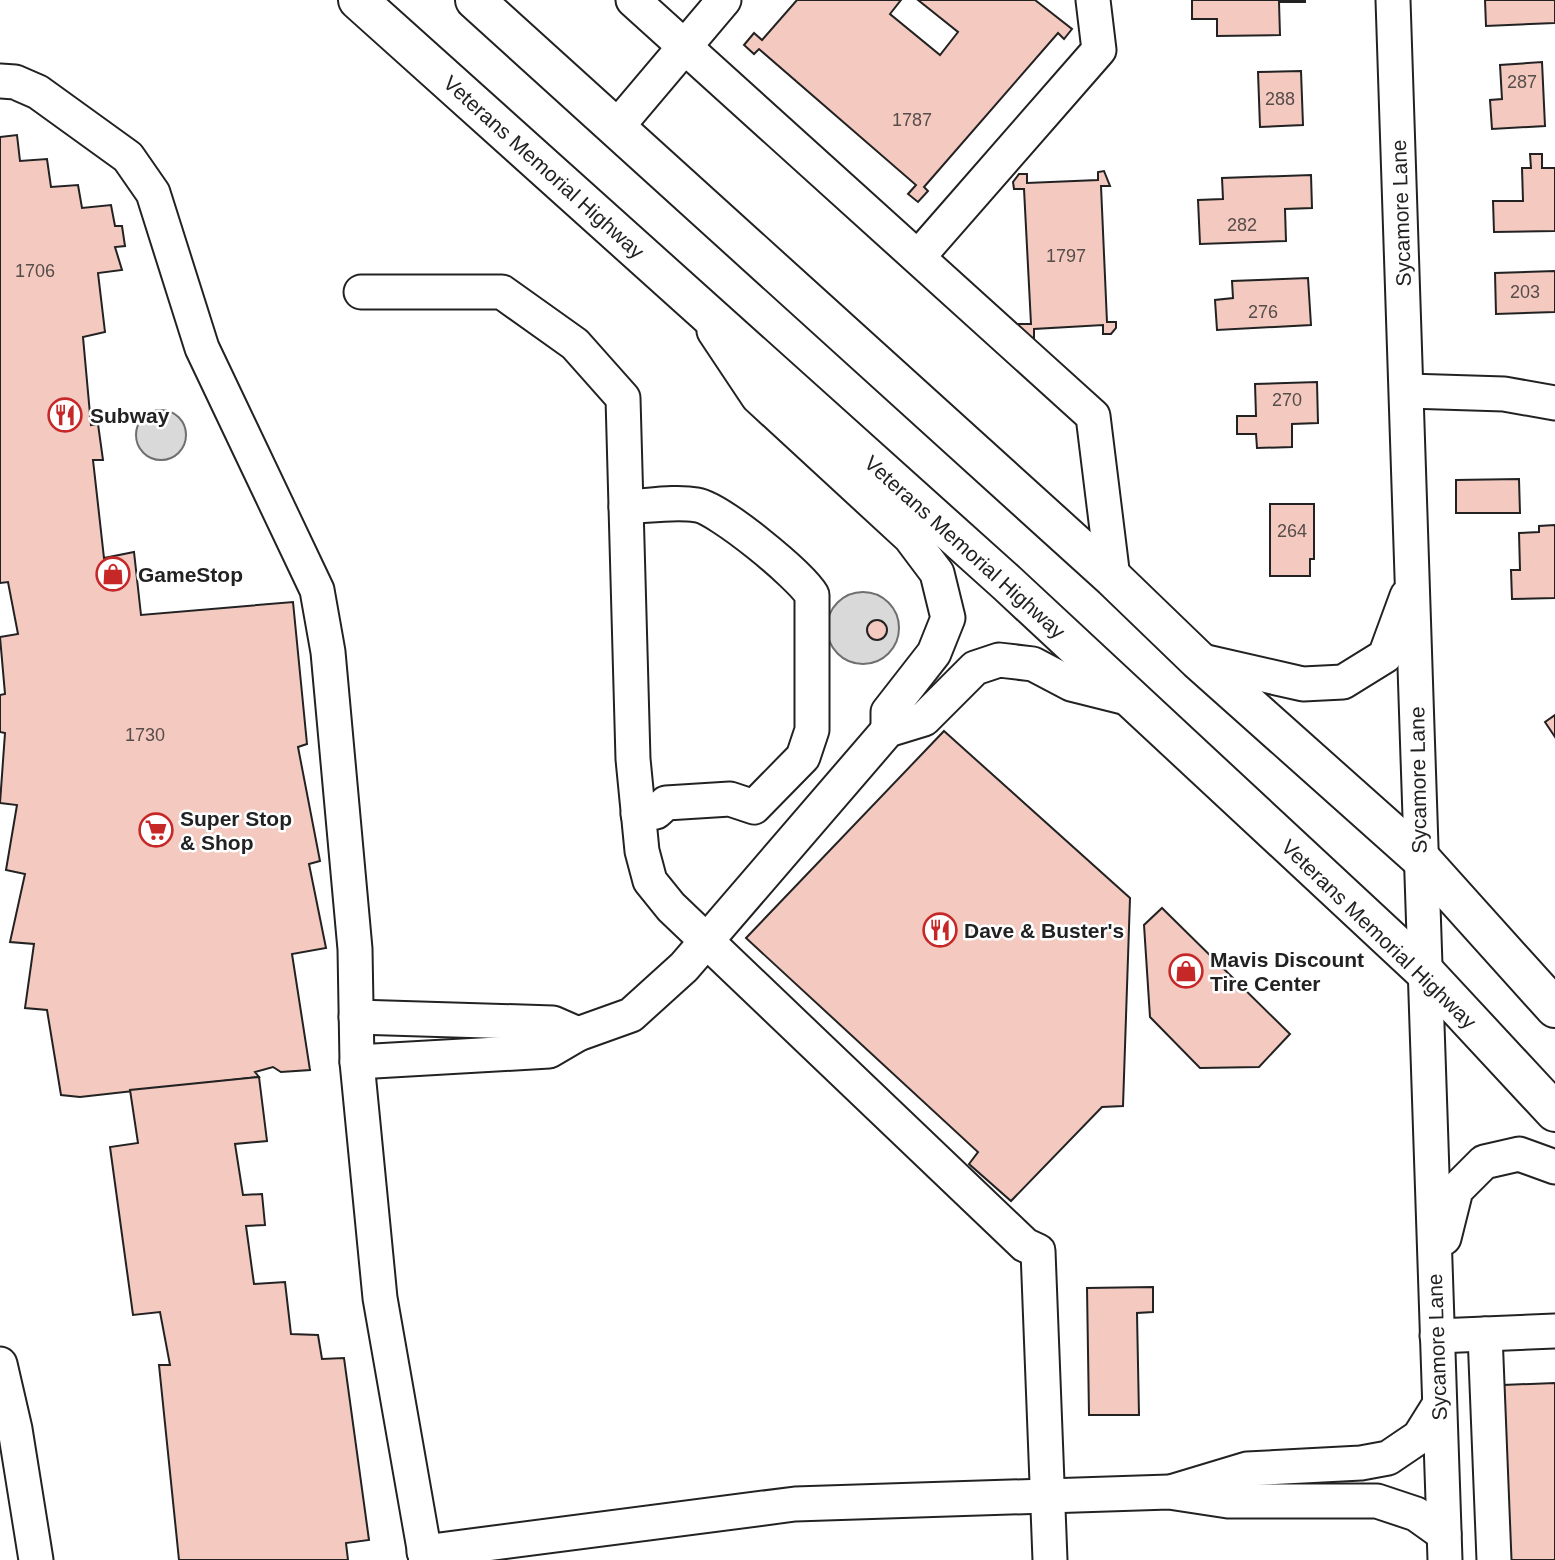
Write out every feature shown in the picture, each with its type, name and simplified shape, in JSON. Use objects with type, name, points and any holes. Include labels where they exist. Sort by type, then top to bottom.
[{"type":"highway","name":"Veterans Memorial Highway","points":[[358,0],[1007,583],[1127,698],[1423,970],[1555,1112]]},
{"type":"highway","points":[[475,0],[1114,578],[1198,660],[1420,858],[1555,1007]]},
{"type":"street","points":[[633,0],[1093,416],[1114,578]]},
{"type":"street","points":[[615,129],[724,0]]},
{"type":"street","points":[[918,257],[1099,50],[1093,0]]},
{"type":"street","name":"Sycamore Lane","points":[[1393,0],[1408,391],[1423,970],[1444,1547]]},
{"type":"street","points":[[0,81],[15,82],[49,100],[128,158],[153,193],[202,348],[317,590],[328,652],[355,949],[358,1062],[380,1298],[425,1556],[795,1504],[1169,1492],[1228,1502],[1377,1501],[1416,1514],[1444,1547]]},
{"type":"street","points":[[361,292],[502,292],[575,344],[623,398],[633,760],[647,813],[642,851],[650,881],[671,907],[908,1135],[1025,1245],[1038,1251],[1050,1560]]},
{"type":"street","points":[[697,305],[758,397],[911,537],[937,573],[948,618],[934,653],[888,712],[888,730]]},
{"type":"street","points":[[1408,391],[1504,394],[1555,403]]},
{"type":"street","points":[[626,507],[699,505],[744,534],[802,580],[812,595],[812,730],[803,757],[754,807],[730,799],[666,803],[647,813]]},
{"type":"street","points":[[1198,660],[1303,684],[1343,682],[1385,656],[1413,581]]},
{"type":"street","points":[[358,1062],[549,1051],[578,1034],[631,1015],[684,967],[888,730],[924,719],[975,668],[999,660],[1032,664],[1071,684],[1127,698]]},
{"type":"street","points":[[356,1017],[553,1023],[578,1034]]},
{"type":"street","points":[[1434,1277],[1456,1190],[1484,1163],[1519,1154],[1555,1167]]},
{"type":"street","points":[[1437,1336],[1555,1331]]},
{"type":"street","points":[[1485,1334],[1494,1560]]},
{"type":"street","points":[[0,1364],[15,1429],[14,1515],[36,1560]]},
{"type":"street","points":[[1169,1492],[1247,1469],[1361,1464],[1388,1458],[1419,1437],[1439,1405]]},
{"type":"shaded area","points":[[161,410],[178,418],[186,435],[178,452],[161,460],[144,452],[136,435],[144,418]]},
{"type":"shaded area","points":[[863,592],[883,598],[893,608],[899,628],[893,648],[883,658],[863,664],[843,658],[833,648],[827,628],[833,608],[843,598]]},
{"type":"building","points":[[797,0],[901,0],[890,14],[940,55],[958,32],[918,0],[1035,0],[1072,29],[1064,39],[1058,33],[924,187],[928,191],[918,202],[908,194],[916,185],[759,49],[754,54],[744,45],[754,33],[762,40]]},
{"type":"building","points":[[1192,0],[1305,2],[1279,2],[1280,35],[1217,36],[1217,19],[1192,19]]},
{"type":"building","points":[[1485,0],[1555,0],[1555,23],[1486,26]]},
{"type":"building","points":[[1542,62],[1545,126],[1492,129],[1490,100],[1502,99],[1500,65]]},
{"type":"building","points":[[1301,71],[1303,125],[1260,127],[1258,72]]},
{"type":"building","points":[[17,135],[20,161],[47,159],[51,187],[78,185],[82,208],[111,205],[115,226],[122,226],[125,246],[115,247],[122,270],[98,273],[105,332],[83,337],[91,425],[98,424],[103,460],[93,460],[104,558],[134,552],[141,615],[293,602],[307,744],[298,747],[320,861],[309,864],[326,948],[292,954],[310,1070],[281,1072],[273,1067],[255,1072],[259,1077],[80,1097],[61,1095],[47,1010],[25,1008],[34,944],[10,942],[25,874],[6,870],[17,805],[0,803],[5,733],[0,732],[0,695],[5,694],[0,637],[18,634],[8,582],[0,583],[0,137]]},
{"type":"building","points":[[1530,154],[1542,154],[1542,168],[1555,168],[1555,231],[1494,232],[1493,201],[1523,201],[1522,168],[1531,168]]},
{"type":"building","points":[[1104,171],[1110,186],[1101,186],[1107,322],[1116,322],[1116,328],[1111,334],[1103,334],[1103,325],[1034,329],[1034,339],[1026,339],[1019,333],[1019,324],[1031,324],[1024,189],[1014,189],[1013,182],[1019,174],[1027,174],[1027,183],[1098,180],[1098,172]]},
{"type":"building","points":[[1311,175],[1312,208],[1285,209],[1286,241],[1200,244],[1198,200],[1223,199],[1222,178]]},
{"type":"building","points":[[1555,271],[1555,312],[1496,314],[1495,273]]},
{"type":"building","points":[[1308,278],[1311,325],[1217,330],[1215,300],[1233,298],[1232,281]]},
{"type":"building","points":[[1317,382],[1318,423],[1292,424],[1292,447],[1257,448],[1256,434],[1237,434],[1237,416],[1256,416],[1255,384]]},
{"type":"building","points":[[1519,479],[1520,513],[1456,513],[1456,480]]},
{"type":"building","points":[[1270,504],[1314,504],[1314,559],[1310,559],[1310,576],[1270,576]]},
{"type":"building","points":[[1555,525],[1555,598],[1512,599],[1511,570],[1520,570],[1519,533],[1539,532],[1539,526]]},
{"type":"building","points":[[877,620],[884,623],[887,630],[884,637],[877,640],[870,637],[867,630],[870,623]]},
{"type":"building","points":[[1555,715],[1555,737],[1545,722]]},
{"type":"building","points":[[944,731],[1130,898],[1123,1106],[1102,1107],[1011,1201],[969,1164],[978,1152],[746,938]]},
{"type":"building","name":"Mavis Discount Tire Center","points":[[1162,908],[1290,1034],[1259,1067],[1200,1068],[1150,1017],[1144,925]]},
{"type":"building","points":[[259,1077],[267,1141],[235,1144],[243,1195],[262,1194],[265,1225],[246,1226],[254,1284],[285,1282],[291,1334],[318,1335],[322,1359],[344,1358],[369,1540],[346,1543],[348,1560],[179,1560],[159,1365],[170,1365],[160,1312],[133,1315],[110,1147],[138,1143],[130,1090]]},
{"type":"building","points":[[1153,1287],[1153,1312],[1137,1313],[1139,1415],[1089,1415],[1087,1288]]},
{"type":"building","points":[[1555,1383],[1555,1560],[1510,1560],[1503,1385]]},
{"type":"place","name":"Subway","points":[[65,415]]},
{"type":"place","name":"GameStop","points":[[113,574]]},
{"type":"place","name":"Super Stop & Shop","points":[[156,830]]},
{"type":"place","name":"Dave & Buster's","points":[[940,930]]},
{"type":"place","name":"Mavis Discount Tire Center","points":[[1186,971]]}]
